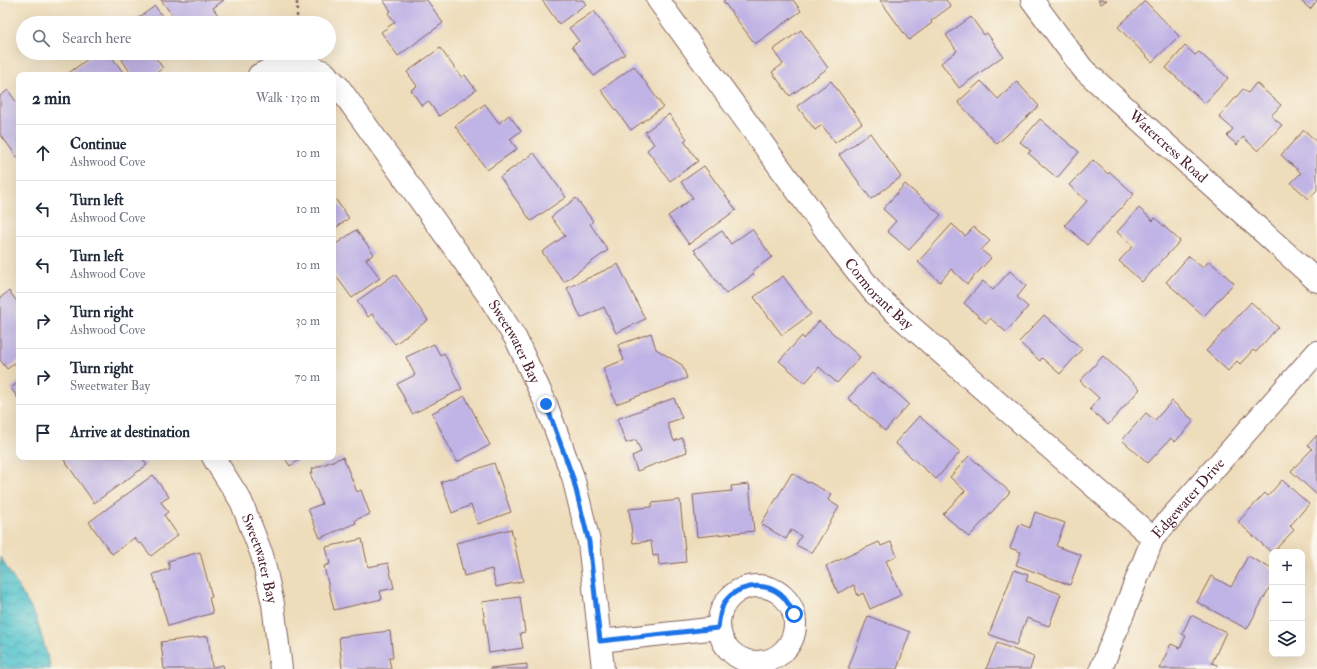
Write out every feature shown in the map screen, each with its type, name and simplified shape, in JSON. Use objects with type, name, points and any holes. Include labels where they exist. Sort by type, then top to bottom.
[{"type":"street","name":"Cormorant Bay","points":[[658,0],[840,250],[874,293],[1153,538]]},
{"type":"street","name":"Watercress Road","points":[[1032,0],[1083,69],[1317,280]]},
{"type":"street","points":[[265,72],[282,64],[300,62],[324,72]]},
{"type":"street","name":"Sweetwater Bay","points":[[336,84],[488,295],[516,339],[546,404],[573,478],[589,542],[604,669]]},
{"type":"street","name":"Edgewater Drive","points":[[1101,669],[1153,538],[1317,352]]},
{"type":"street","name":"Sweetwater Bay","points":[[215,460],[241,501],[262,555],[273,604],[281,669]]},
{"type":"street","points":[[600,641],[718,628]]},
{"type":"path","points":[[297,0],[297,16]]},
{"type":"water","points":[[0,557],[36,617],[51,669],[0,669]]},
{"type":"building","points":[[161,0],[224,0],[213,8],[219,16],[173,16]]},
{"type":"building","points":[[383,0],[427,0],[443,23],[398,56],[381,32],[395,22],[388,13],[391,11]]},
{"type":"building","points":[[542,0],[583,0],[586,4],[559,24]]},
{"type":"building","points":[[793,0],[801,11],[755,44],[723,1]]},
{"type":"building","points":[[880,0],[946,0],[951,6],[931,21],[932,23],[909,40]]},
{"type":"building","points":[[1098,0],[1107,0],[1101,4]]},
{"type":"building","points":[[1300,0],[1317,0],[1317,1],[1310,9]]},
{"type":"building","points":[[1145,1],[1179,36],[1152,62],[1118,27]]},
{"type":"building","points":[[155,6],[162,16],[141,16]]},
{"type":"building","points":[[594,11],[625,54],[594,76],[572,46],[579,41],[569,28]]},
{"type":"building","points":[[971,17],[984,35],[987,33],[1003,56],[959,88],[941,63],[957,51],[946,35]]},
{"type":"building","points":[[801,30],[828,68],[790,96],[772,72],[783,64],[773,50]]},
{"type":"building","points":[[1185,46],[1195,55],[1199,52],[1228,78],[1205,103],[1166,68]]},
{"type":"building","points":[[440,48],[462,78],[465,75],[476,90],[439,116],[428,101],[422,106],[411,90],[417,86],[407,72]]},
{"type":"building","points":[[86,60],[114,60],[123,72],[70,72]]},
{"type":"building","points":[[122,60],[157,60],[163,68],[158,72],[130,72]]},
{"type":"building","points":[[634,66],[663,107],[631,130],[601,90]]},
{"type":"building","points":[[831,81],[862,123],[835,143],[822,125],[815,130],[797,106]]},
{"type":"building","points":[[981,81],[998,99],[1017,82],[1039,106],[997,144],[958,102]]},
{"type":"building","points":[[1256,83],[1281,105],[1271,116],[1282,125],[1258,151],[1243,137],[1237,145],[1227,136],[1233,129],[1219,117],[1243,89],[1248,93]]},
{"type":"building","points":[[8,90],[16,102],[16,155],[0,134],[0,96]]},
{"type":"building","points":[[485,104],[499,123],[509,115],[521,131],[510,139],[517,149],[487,170],[455,126]]},
{"type":"building","points":[[669,114],[687,139],[684,141],[698,161],[670,181],[647,150],[654,144],[645,132]]},
{"type":"building","points":[[1040,119],[1079,152],[1057,178],[1028,153],[1031,151],[1020,142]]},
{"type":"building","points":[[1304,130],[1317,142],[1317,190],[1309,199],[1291,183],[1301,173],[1281,155]]},
{"type":"building","points":[[870,133],[901,177],[871,199],[839,155]]},
{"type":"building","points":[[534,153],[566,197],[531,221],[500,177]]},
{"type":"building","points":[[1093,160],[1108,174],[1110,172],[1134,194],[1087,245],[1065,225],[1087,201],[1069,185]]},
{"type":"building","points":[[704,166],[736,210],[689,244],[668,216],[693,198],[681,182]]},
{"type":"building","points":[[905,184],[941,215],[909,250],[887,231],[896,221],[883,209]]},
{"type":"building","points":[[576,198],[593,221],[590,224],[608,250],[564,282],[542,252],[565,236],[551,217]]},
{"type":"building","points":[[336,200],[349,218],[336,228]]},
{"type":"building","points":[[1139,208],[1153,221],[1155,218],[1180,241],[1142,282],[1119,261],[1133,246],[1117,232]]},
{"type":"building","points":[[952,224],[965,236],[974,227],[990,241],[981,250],[991,258],[967,284],[951,269],[940,282],[918,262]]},
{"type":"building","points":[[752,229],[772,257],[752,271],[754,274],[726,294],[694,250],[722,231],[731,244]]},
{"type":"building","points":[[356,230],[374,254],[366,259],[380,278],[352,298],[336,276],[336,244]]},
{"type":"building","points":[[1189,256],[1203,268],[1209,261],[1234,283],[1204,316],[1166,282]]},
{"type":"building","points":[[618,264],[645,319],[616,333],[604,307],[581,318],[567,288]]},
{"type":"building","points":[[1010,271],[1026,286],[1017,297],[1028,307],[1006,332],[990,318],[986,323],[964,303],[983,281],[993,290]]},
{"type":"building","points":[[395,274],[428,320],[395,344],[372,314],[368,317],[357,301]]},
{"type":"building","points":[[783,276],[811,314],[782,335],[754,297]]},
{"type":"building","points":[[9,291],[16,300],[16,362],[7,369],[0,360],[0,298]]},
{"type":"building","points":[[1251,302],[1278,327],[1256,352],[1253,350],[1240,364],[1237,361],[1228,371],[1206,351]]},
{"type":"building","points":[[1044,315],[1082,349],[1060,374],[1042,358],[1040,361],[1019,342]]},
{"type":"building","points":[[819,321],[860,357],[837,383],[819,367],[805,383],[779,361],[802,336],[804,339]]},
{"type":"building","points":[[651,333],[656,349],[682,365],[687,378],[616,404],[603,368],[624,360],[618,345]]},
{"type":"building","points":[[434,344],[440,355],[444,353],[462,389],[412,414],[397,384],[415,375],[406,357]]},
{"type":"building","points":[[1103,356],[1140,389],[1108,425],[1090,409],[1099,398],[1080,381]]},
{"type":"building","points":[[872,373],[909,404],[885,431],[848,398]]},
{"type":"building","points":[[16,384],[16,396],[11,388]]},
{"type":"building","points":[[465,396],[490,445],[457,462],[432,413]]},
{"type":"building","points":[[674,398],[682,418],[667,423],[674,441],[682,438],[687,452],[637,471],[632,456],[641,452],[636,440],[626,443],[617,419]]},
{"type":"building","points":[[1172,401],[1194,421],[1175,442],[1171,438],[1148,463],[1122,440],[1146,413],[1155,420]]},
{"type":"building","points":[[919,416],[960,452],[936,479],[895,443]]},
{"type":"building","points":[[1317,435],[1317,495],[1291,471],[1312,449],[1308,445]]},
{"type":"building","points":[[969,456],[1010,492],[969,537],[943,514],[965,491],[950,477]]},
{"type":"building","points":[[343,457],[357,492],[361,490],[370,514],[355,520],[356,523],[320,538],[308,509],[322,504],[310,473],[313,473],[312,469]]},
{"type":"building","points":[[64,460],[143,460],[147,465],[94,503]]},
{"type":"building","points":[[286,460],[299,460],[290,466]]},
{"type":"building","points":[[494,463],[511,512],[478,524],[471,505],[452,513],[441,482]]},
{"type":"building","points":[[792,473],[808,483],[809,482],[831,494],[828,500],[839,507],[812,553],[796,545],[801,536],[791,530],[786,539],[761,524]]},
{"type":"building","points":[[153,475],[169,497],[161,502],[168,512],[164,515],[178,535],[151,556],[141,543],[139,544],[134,538],[112,554],[89,522]]},
{"type":"building","points":[[1282,480],[1309,504],[1290,526],[1294,530],[1276,549],[1269,549],[1269,550],[1238,522],[1265,493],[1268,496]]},
{"type":"building","points":[[749,484],[754,531],[697,537],[693,495],[732,491],[731,486]]},
{"type":"building","points":[[680,500],[686,562],[659,565],[658,555],[653,556],[651,541],[633,543],[629,509],[652,507],[652,503]]},
{"type":"building","points":[[1035,512],[1065,523],[1056,546],[1081,555],[1070,585],[1016,565],[1021,552],[1010,548],[1020,524],[1030,528]]},
{"type":"building","points":[[511,529],[523,581],[496,587],[492,569],[464,576],[456,543]]},
{"type":"building","points":[[362,539],[368,567],[388,563],[394,588],[380,591],[382,599],[334,610],[324,566],[330,564],[326,547]]},
{"type":"building","points":[[879,542],[881,546],[891,542],[897,556],[886,561],[901,595],[870,609],[863,593],[858,596],[854,585],[838,593],[826,566]]},
{"type":"building","points":[[200,552],[212,597],[209,598],[213,613],[168,626],[153,574],[170,569],[168,561]]},
{"type":"building","points":[[1248,556],[1269,567],[1269,589],[1247,629],[1197,602],[1211,576],[1231,587]]},
{"type":"building","points":[[1014,570],[1028,575],[1026,581],[1061,594],[1049,626],[1027,618],[1016,645],[989,634]]},
{"type":"building","points":[[520,597],[525,632],[520,633],[523,648],[489,653],[482,602]]},
{"type":"building","points":[[1191,615],[1226,632],[1212,663],[1217,665],[1216,669],[1159,669],[1171,644],[1180,648],[1186,636],[1182,634]]},
{"type":"building","points":[[868,616],[910,632],[897,669],[848,669]]},
{"type":"building","points":[[390,631],[393,658],[389,658],[391,669],[342,669],[339,637]]},
{"type":"building","points":[[208,636],[212,667],[223,665],[224,669],[164,669],[161,642]]},
{"type":"building","points":[[997,643],[1034,657],[1030,669],[986,669]]},
{"type":"building","points":[[527,664],[527,669],[490,669],[490,668]]},
{"type":"route","points":[[546,404],[573,478],[589,542],[600,641],[718,628],[724,603],[733,594],[744,588],[756,586],[769,588],[780,594],[789,603],[794,614]]}]
